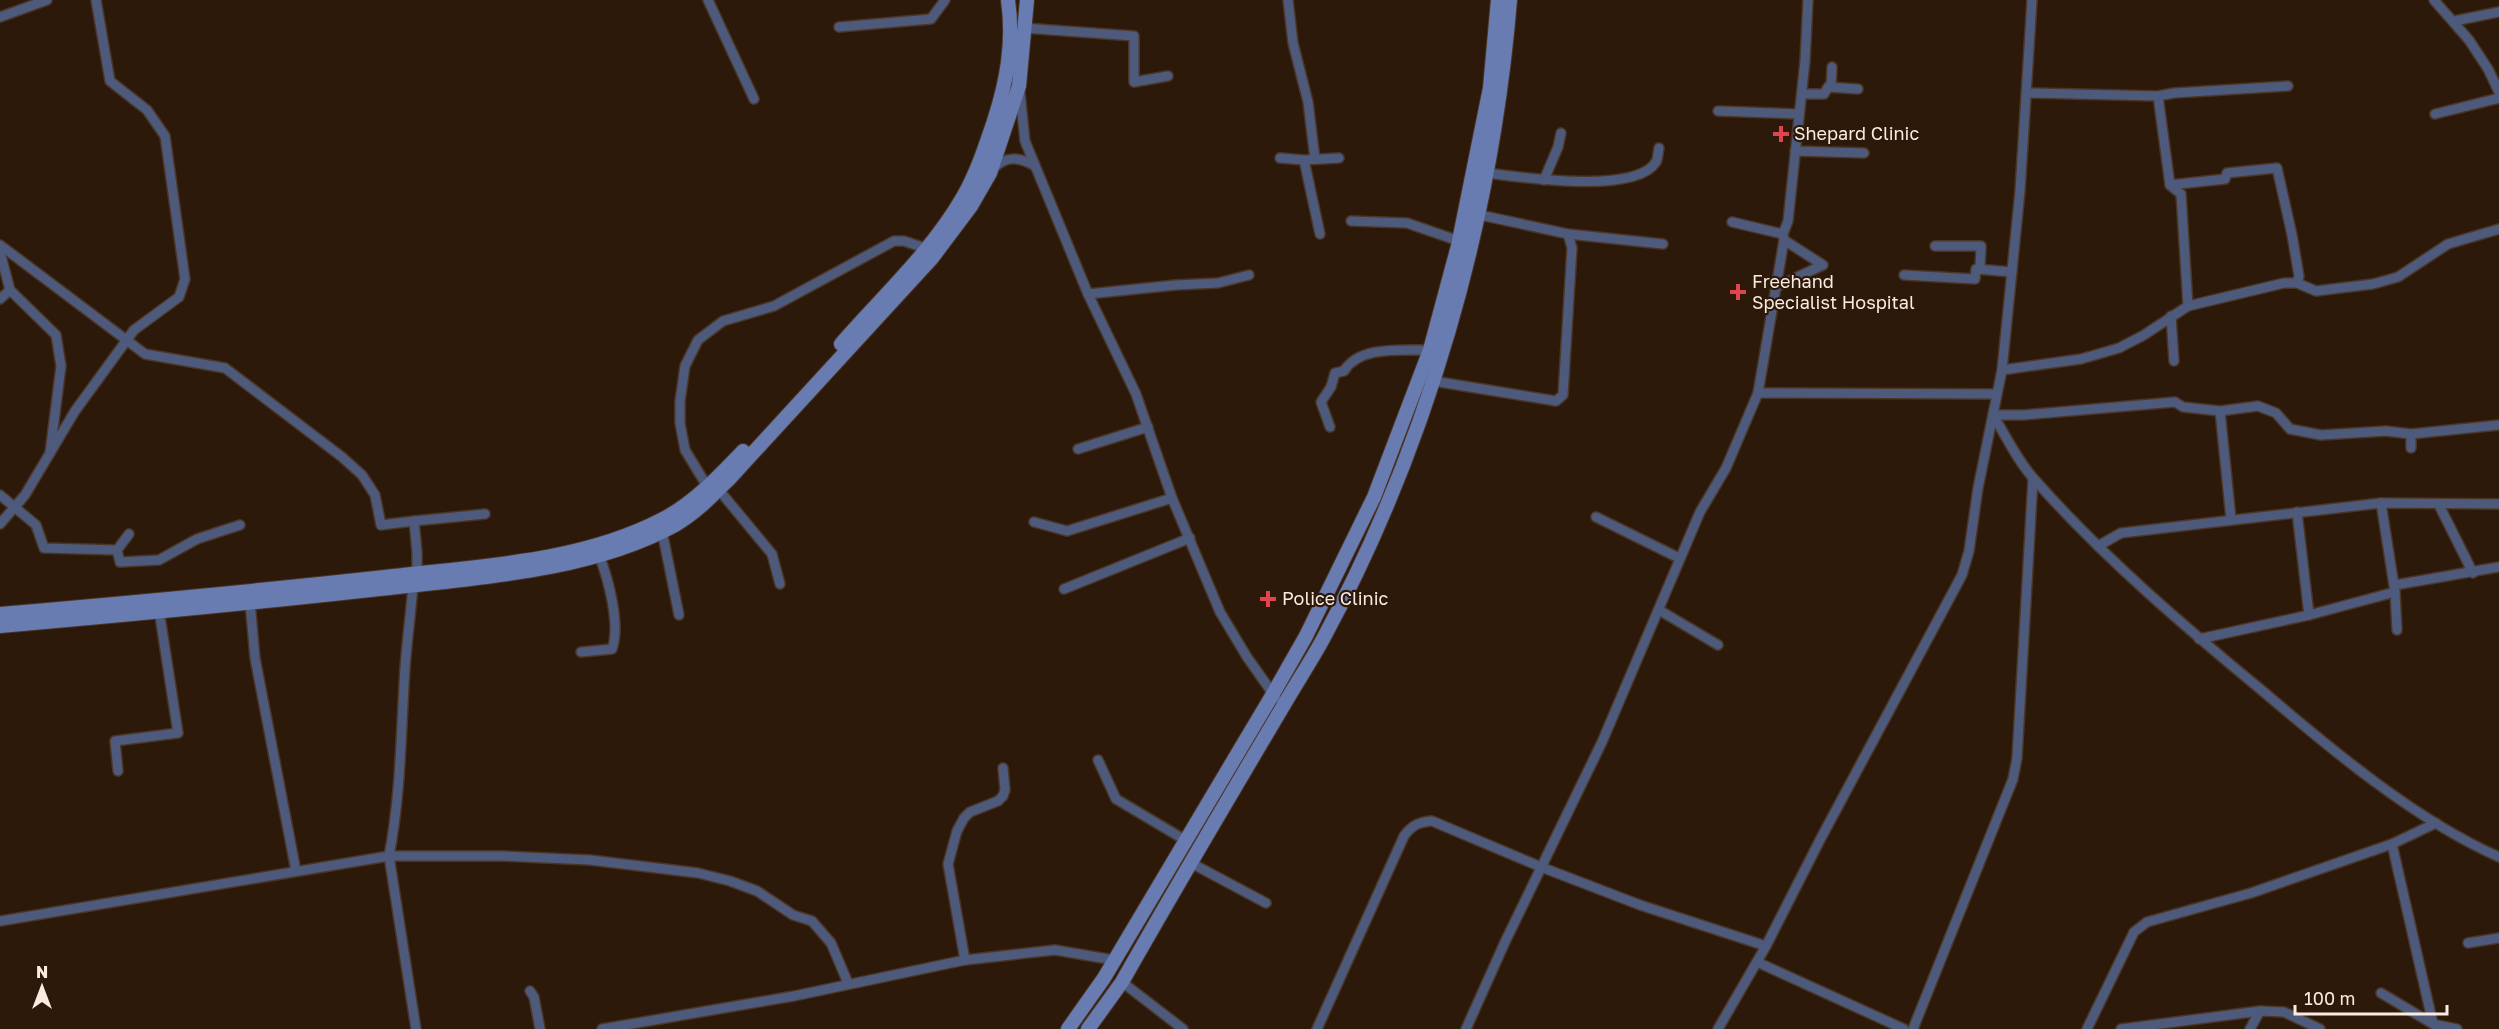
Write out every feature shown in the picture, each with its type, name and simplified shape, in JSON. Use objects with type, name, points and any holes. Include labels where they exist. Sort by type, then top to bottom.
[{"type":"main road","points":[[0,626],[250,602],[415,579],[558,554],[616,538],[664,518],[713,488],[719,476],[812,377],[925,248],[962,198],[975,174],[1005,89],[1011,35],[1008,0]]},
{"type":"main road","points":[[0,614],[561,565],[599,555],[662,531],[689,516],[932,258],[971,206],[990,173],[1019,86],[1027,0]]},
{"type":"main road","points":[[1068,1029],[1114,960],[1273,694],[1306,636],[1374,497],[1430,350],[1459,241],[1490,88],[1498,0]]},
{"type":"main road","points":[[1088,1029],[1122,981],[1323,638],[1385,511],[1433,381],[1480,214],[1503,71],[1510,0]]},
{"type":"street","points":[[0,17],[47,0]]},
{"type":"street","points":[[0,524],[25,495],[75,411],[134,330],[179,297],[185,279],[165,136],[147,110],[110,81],[96,0]]},
{"type":"street","points":[[708,0],[754,99]]},
{"type":"street","points":[[839,27],[931,20],[945,0]]},
{"type":"street","points":[[1288,0],[1293,43],[1308,102],[1315,159]]},
{"type":"street","points":[[1466,1029],[1602,742],[1679,558],[1700,512],[1726,468],[1758,393],[1783,237],[1788,220],[1802,94],[1808,0]]},
{"type":"street","points":[[1718,1029],[1766,946],[1962,574],[1969,551],[1978,488],[2002,370],[2027,93],[2032,0]]},
{"type":"street","points":[[2434,0],[2454,21],[2488,69],[2499,92]]},
{"type":"street","points":[[2454,21],[2499,12]]},
{"type":"street","points":[[1024,28],[1134,36],[1134,82],[1168,76]]},
{"type":"street","points":[[1831,87],[1832,67]]},
{"type":"street","points":[[2488,69],[2499,67]]},
{"type":"street","points":[[1019,86],[1023,134],[1035,166],[1088,294],[1136,394],[1172,498],[1220,612],[1282,708]]},
{"type":"street","points":[[2027,93],[2158,96],[2288,86]]},
{"type":"street","points":[[1802,94],[1824,94],[1828,87],[1857,89]]},
{"type":"street","points":[[2158,96],[2170,185],[2181,194],[2188,306]]},
{"type":"street","points":[[2435,114],[2499,98]]},
{"type":"street","points":[[1718,111],[1799,114]]},
{"type":"street","points":[[1544,180],[1558,147],[1560,133]]},
{"type":"street","points":[[1487,173],[1582,183],[1627,177],[1647,170],[1657,162],[1659,148]]},
{"type":"street","points":[[1795,151],[1864,153]]},
{"type":"street","points":[[990,173],[1000,162],[1009,158],[1023,159],[1035,166]]},
{"type":"street","points":[[1280,158],[1304,160],[1339,158]]},
{"type":"street","points":[[1304,160],[1320,234]]},
{"type":"street","points":[[2170,185],[2225,179],[2227,173],[2277,168],[2292,235],[2299,276],[2297,283]]},
{"type":"street","points":[[1480,214],[1568,234],[1663,244]]},
{"type":"street","points":[[1351,221],[1407,223],[1459,241]]},
{"type":"street","points":[[1732,222],[1783,237],[1823,265],[1776,287]]},
{"type":"street","points":[[2002,370],[2081,359],[2119,348],[2188,306],[2284,283],[2297,283],[2316,291],[2351,288],[2398,278],[2448,244],[2499,229]]},
{"type":"street","points":[[1433,381],[1556,401],[1563,395],[1572,248],[1568,234]]},
{"type":"street","points":[[780,584],[771,554],[713,488],[685,450],[680,423],[680,401],[685,366],[698,340],[723,321],[774,306],[894,241],[904,241],[925,248]]},
{"type":"street","points":[[0,245],[145,354],[225,368],[342,457],[362,475],[375,495],[381,525],[486,514]]},
{"type":"street","points":[[1935,246],[1981,246],[1980,269]]},
{"type":"street","points":[[0,252],[10,290],[56,335],[62,366],[49,458]]},
{"type":"street","points":[[1905,275],[1975,279],[1976,269],[2012,272]]},
{"type":"street","points":[[1088,294],[1218,283],[1249,275]]},
{"type":"street","points":[[0,299],[10,290]]},
{"type":"street","points":[[2171,316],[2174,361]]},
{"type":"street","points":[[1330,427],[1321,402],[1331,387],[1335,372],[1344,371],[1349,362],[1360,355],[1430,350]]},
{"type":"street","points":[[1758,393],[1996,394]]},
{"type":"street","points":[[1993,415],[2023,415],[2175,402],[2183,407],[2220,411],[2258,406],[2276,413],[2290,429],[2320,435],[2386,431],[2411,434],[2499,425]]},
{"type":"street","points":[[2220,411],[2231,519]]},
{"type":"street","points":[[1993,415],[2033,478],[2098,546],[2199,639],[2326,744],[2436,823],[2496,854]]},
{"type":"street","points":[[1078,449],[1148,427]]},
{"type":"street","points":[[2411,434],[2411,448]]},
{"type":"street","points":[[1913,1029],[2013,779],[2017,758],[2033,478]]},
{"type":"street","points":[[0,495],[36,525],[44,548],[117,550]]},
{"type":"street","points":[[1034,522],[1066,531],[1172,498]]},
{"type":"street","points":[[2098,546],[2121,533],[2381,503],[2499,504]]},
{"type":"street","points":[[2381,503],[2395,589],[2397,630]]},
{"type":"street","points":[[2439,505],[2473,573]]},
{"type":"street","points":[[2297,512],[2309,615]]},
{"type":"street","points":[[1596,517],[1679,558]]},
{"type":"street","points":[[414,521],[415,579],[405,665],[395,820],[389,856],[416,1029]]},
{"type":"street","points":[[117,550],[120,562],[159,560],[198,540],[240,525]]},
{"type":"street","points":[[662,531],[680,615]]},
{"type":"street","points":[[117,550],[129,534]]},
{"type":"street","points":[[1064,589],[1190,538]]},
{"type":"street","points":[[581,652],[612,649],[614,644],[615,631],[609,578],[599,555]]},
{"type":"street","points":[[2199,639],[2309,615],[2395,589],[2499,567]]},
{"type":"street","points":[[250,602],[255,658],[296,871]]},
{"type":"street","points":[[118,771],[115,741],[177,733],[159,610]]},
{"type":"street","points":[[1659,610],[1718,645]]},
{"type":"street","points":[[1098,760],[1116,800],[1185,840]]},
{"type":"street","points":[[965,960],[948,864],[957,831],[964,818],[970,812],[998,801],[1003,796],[1005,790],[1003,768]]},
{"type":"street","points":[[1317,1029],[1409,828],[1422,822],[1432,821],[1541,867],[1640,904],[1766,946]]},
{"type":"street","points":[[2087,1029],[2134,932],[2147,922],[2251,893],[2392,844],[2436,823]]},
{"type":"street","points":[[2392,844],[2433,1024]]},
{"type":"street","points":[[0,921],[389,856],[503,856],[590,860],[698,873],[757,891],[793,915],[812,921],[831,943],[848,983]]},
{"type":"street","points":[[1191,863],[1266,903]]},
{"type":"street","points":[[2468,943],[2499,938]]},
{"type":"street","points":[[602,1029],[794,996],[965,960],[1055,950],[1114,960]]},
{"type":"street","points":[[1757,962],[1904,1029]]},
{"type":"street","points":[[1122,981],[1184,1029]]},
{"type":"street","points":[[530,991],[534,997],[540,1029]]},
{"type":"street","points":[[2381,993],[2433,1024],[2457,1029]]},
{"type":"street","points":[[2121,1029],[2260,1011],[2283,1012],[2320,1029]]},
{"type":"street","points":[[2250,1029],[2260,1011]]},
{"type":"place","name":"Shepard Clinic","points":[[1781,134]]},
{"type":"place","name":"Freehand Specialist Hospital","points":[[1738,292]]},
{"type":"place","name":"Police Clinic","points":[[1268,599]]}]
